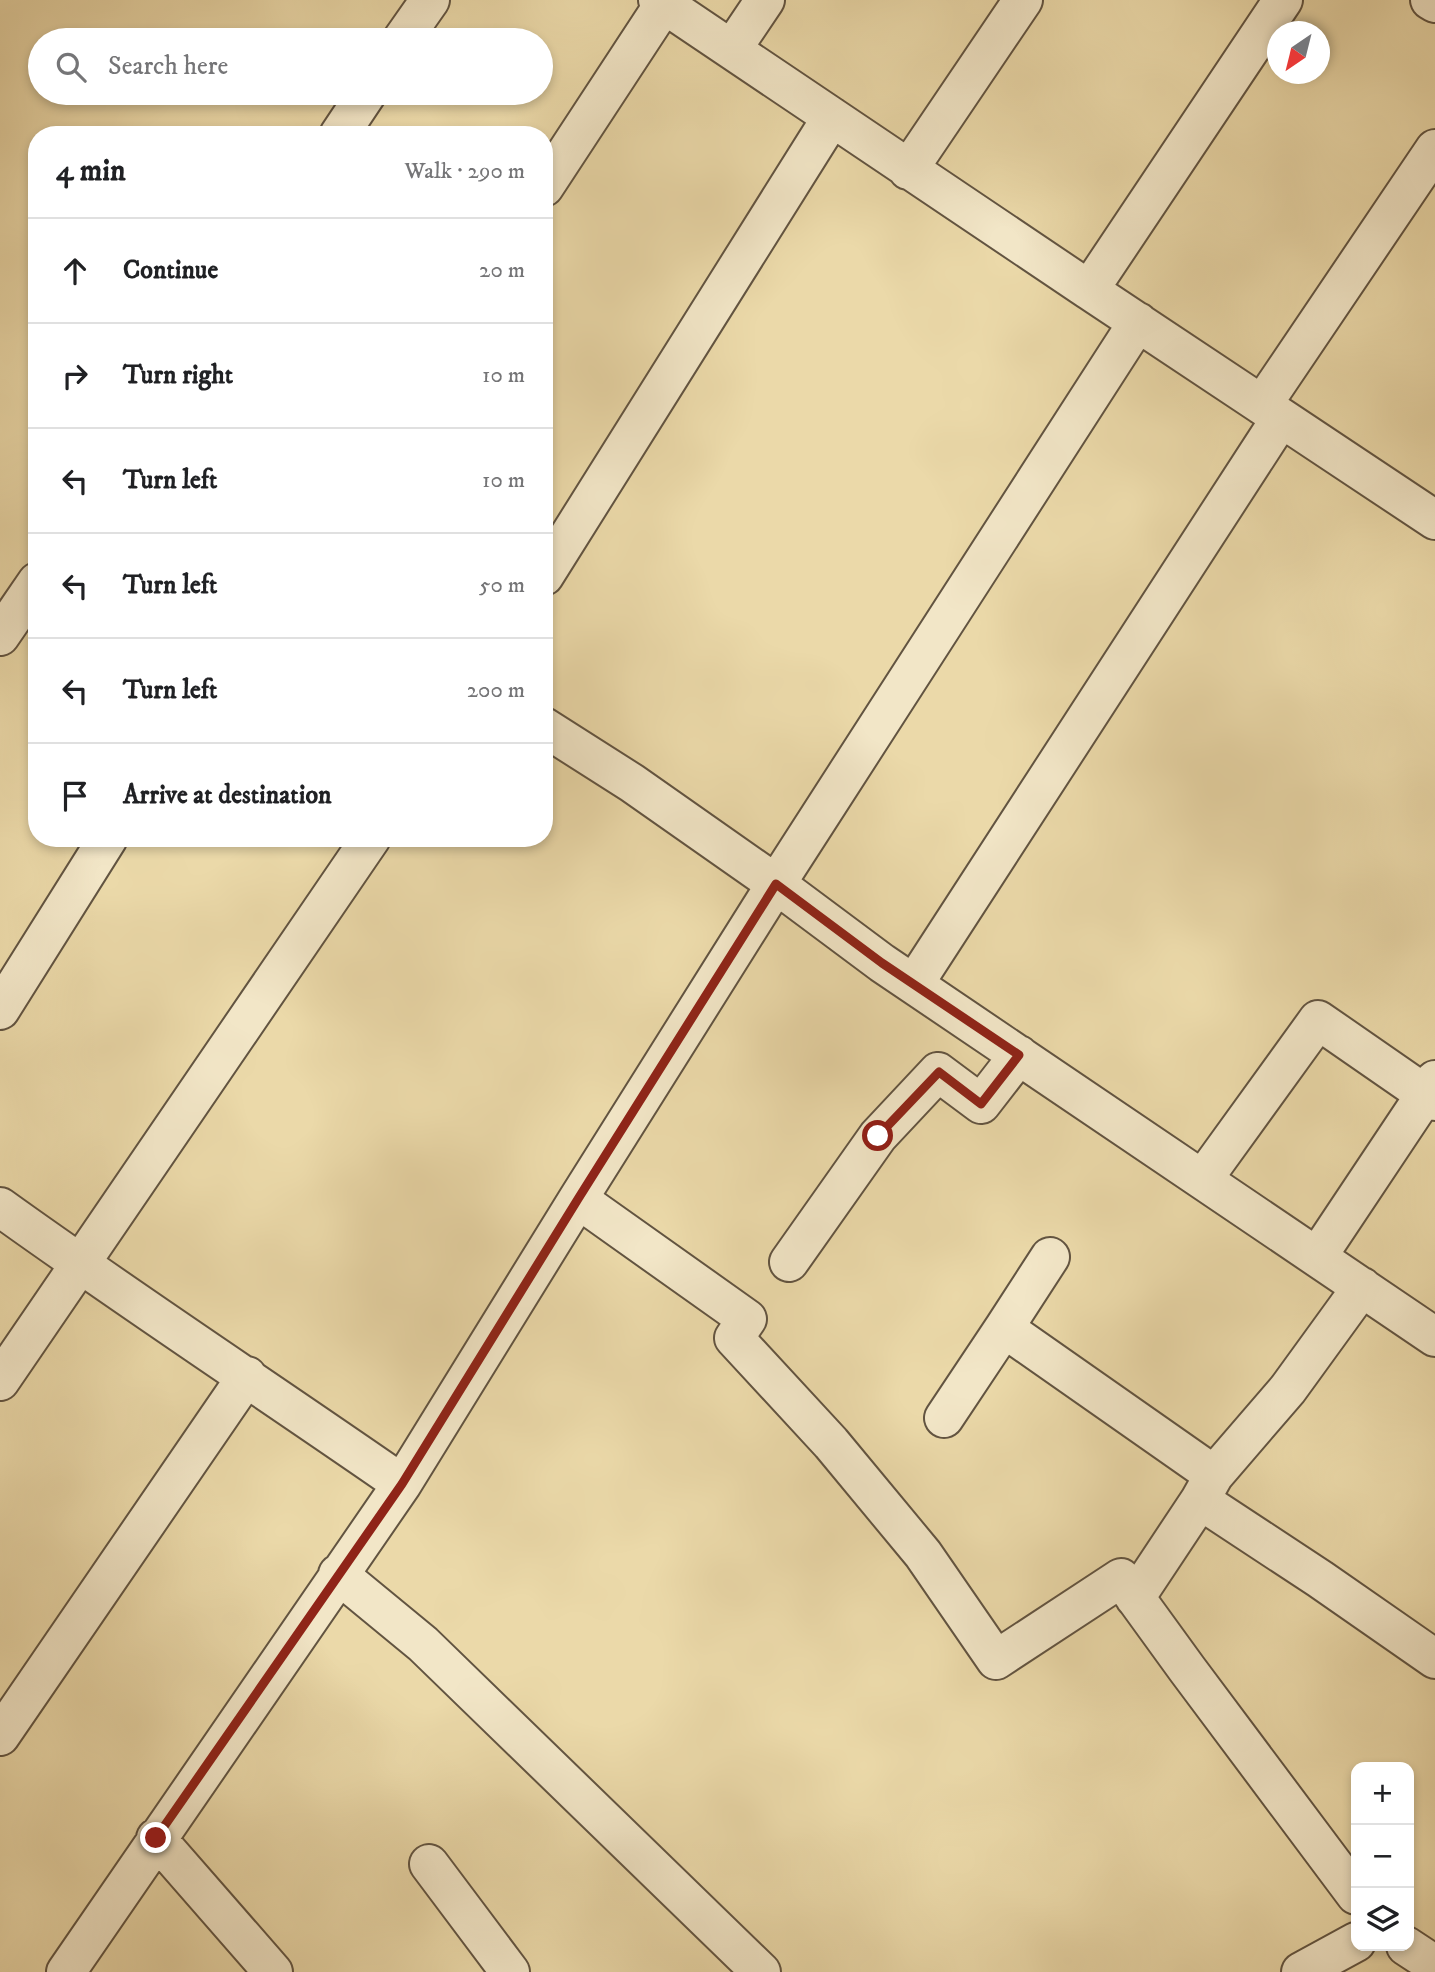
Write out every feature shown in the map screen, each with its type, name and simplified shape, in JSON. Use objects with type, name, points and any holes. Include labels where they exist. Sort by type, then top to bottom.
[{"type":"street","points":[[410,28],[430,0]]},
{"type":"street","points":[[732,50],[765,0]]},
{"type":"street","points":[[908,170],[1023,0]]},
{"type":"street","points":[[1089,290],[1283,0]]},
{"type":"street","points":[[1430,0],[1435,3]]},
{"type":"street","points":[[553,173],[661,2],[908,170],[1435,520]]},
{"type":"street","points":[[345,126],[359,105]]},
{"type":"street","points":[[553,562],[832,117]]},
{"type":"street","points":[[914,984],[1435,149]]},
{"type":"street","points":[[66,1972],[402,1484],[776,884],[1138,322]]},
{"type":"street","points":[[0,636],[28,595]]},
{"type":"street","points":[[553,733],[632,783],[914,984],[1435,1337]]},
{"type":"street","points":[[0,1010],[102,847]]},
{"type":"street","points":[[0,1381],[365,847]]},
{"type":"street","points":[[1203,1179],[1318,1020],[1432,1092],[1317,1256]]},
{"type":"street","points":[[789,1262],[878,1136],[939,1072],[981,1104],[1019,1055]]},
{"type":"street","points":[[578,1199],[747,1320],[734,1338],[831,1443],[923,1553],[996,1660],[1121,1577],[1351,1888]]},
{"type":"street","points":[[0,1206],[79,1264],[402,1484]]},
{"type":"street","points":[[944,1418],[1050,1257]]},
{"type":"street","points":[[1135,1598],[1207,1488],[1288,1389],[1362,1287]]},
{"type":"street","points":[[1004,1328],[1207,1488],[1435,1659]]},
{"type":"street","points":[[0,1736],[247,1376]]},
{"type":"street","points":[[338,1574],[424,1644],[761,1972]]},
{"type":"street","points":[[156,1838],[273,1972]]},
{"type":"street","points":[[429,1864],[510,1972]]},
{"type":"street","points":[[1414,1939],[1435,1953]]},
{"type":"street","points":[[1301,1972],[1351,1945]]},
{"type":"street","points":[[1414,1951],[1435,1965]]},
{"type":"route","points":[[156,1838],[402,1484],[776,884],[882,963],[1019,1055],[981,1104],[939,1072],[878,1136]]}]
